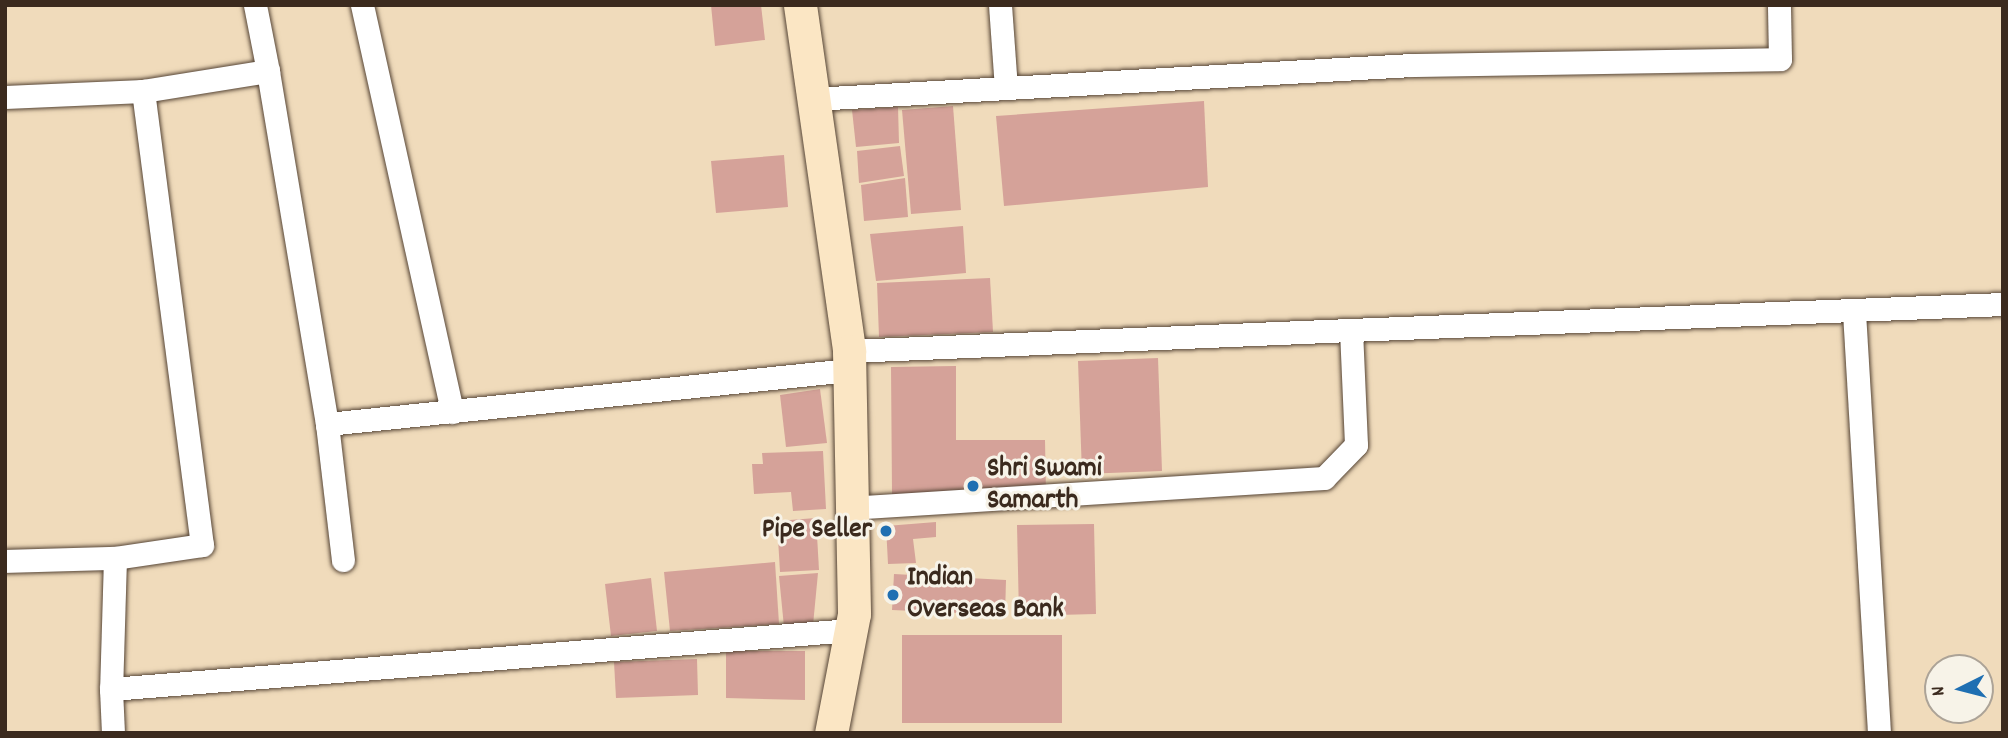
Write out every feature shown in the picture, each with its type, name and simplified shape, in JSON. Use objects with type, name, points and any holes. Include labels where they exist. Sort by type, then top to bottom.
[{"type":"street","points":[[255,5],[327,424],[343,560]]},
{"type":"street","points":[[362,5],[452,412]]},
{"type":"street","points":[[800,5],[849,361],[851,630],[831,733]]},
{"type":"street","points":[[1000,5],[1006,88]]},
{"type":"street","points":[[813,99],[1411,65],[1780,59],[1779,5]]},
{"type":"street","points":[[5,97],[143,91],[268,71]]},
{"type":"street","points":[[5,561],[116,558],[202,545],[143,91]]},
{"type":"street","points":[[327,424],[452,412],[849,361],[1351,330],[2003,304]]},
{"type":"street","points":[[1854,312],[1879,733]]},
{"type":"street","points":[[852,508],[1324,478],[1356,445],[1351,330]]},
{"type":"street","points":[[113,733],[111,689],[116,558]]},
{"type":"street","points":[[111,689],[851,630]]},
{"type":"building","points":[[711,5],[761,5],[765,40],[715,46]]},
{"type":"building","points":[[1204,101],[1208,187],[1004,206],[996,116]]},
{"type":"building","points":[[953,106],[961,210],[911,214],[902,110]]},
{"type":"building","points":[[898,107],[899,143],[856,147],[852,110]]},
{"type":"building","points":[[900,146],[904,176],[859,183],[857,151]]},
{"type":"building","points":[[784,155],[788,207],[716,213],[711,161]]},
{"type":"building","points":[[905,178],[908,217],[864,221],[861,185]]},
{"type":"building","points":[[963,226],[966,273],[876,281],[870,234]]},
{"type":"building","points":[[990,278],[993,332],[879,337],[877,283]]},
{"type":"building","points":[[1158,358],[1162,471],[1082,474],[1078,361]]},
{"type":"building","points":[[956,366],[956,440],[1045,440],[1046,494],[892,494],[891,367]]},
{"type":"building","points":[[820,389],[827,443],[786,447],[780,395]]},
{"type":"building","points":[[823,451],[826,509],[793,511],[791,492],[754,494],[752,464],[763,464],[762,453]]},
{"type":"building","points":[[816,518],[819,570],[780,572],[777,521]]},
{"type":"building","points":[[936,522],[936,537],[913,539],[916,563],[888,564],[886,526]]},
{"type":"building","points":[[1094,524],[1096,614],[1019,616],[1017,525]]},
{"type":"building","points":[[775,562],[779,624],[670,631],[664,572]]},
{"type":"building","points":[[818,573],[813,625],[784,627],[779,576]]},
{"type":"building","points":[[894,574],[1006,580],[1005,615],[892,610]]},
{"type":"building","points":[[651,578],[657,631],[611,636],[605,584]]},
{"type":"building","points":[[902,635],[1062,635],[1062,723],[902,723]]},
{"type":"building","points":[[726,651],[805,651],[805,700],[726,698]]},
{"type":"building","points":[[697,659],[698,695],[616,698],[614,662]]},
{"type":"place","name":"Shri Swami Samarth","points":[[973,486]]},
{"type":"place","name":"Pipe Seller","points":[[886,531]]},
{"type":"place","name":"Indian Overseas Bank","points":[[893,595]]}]
